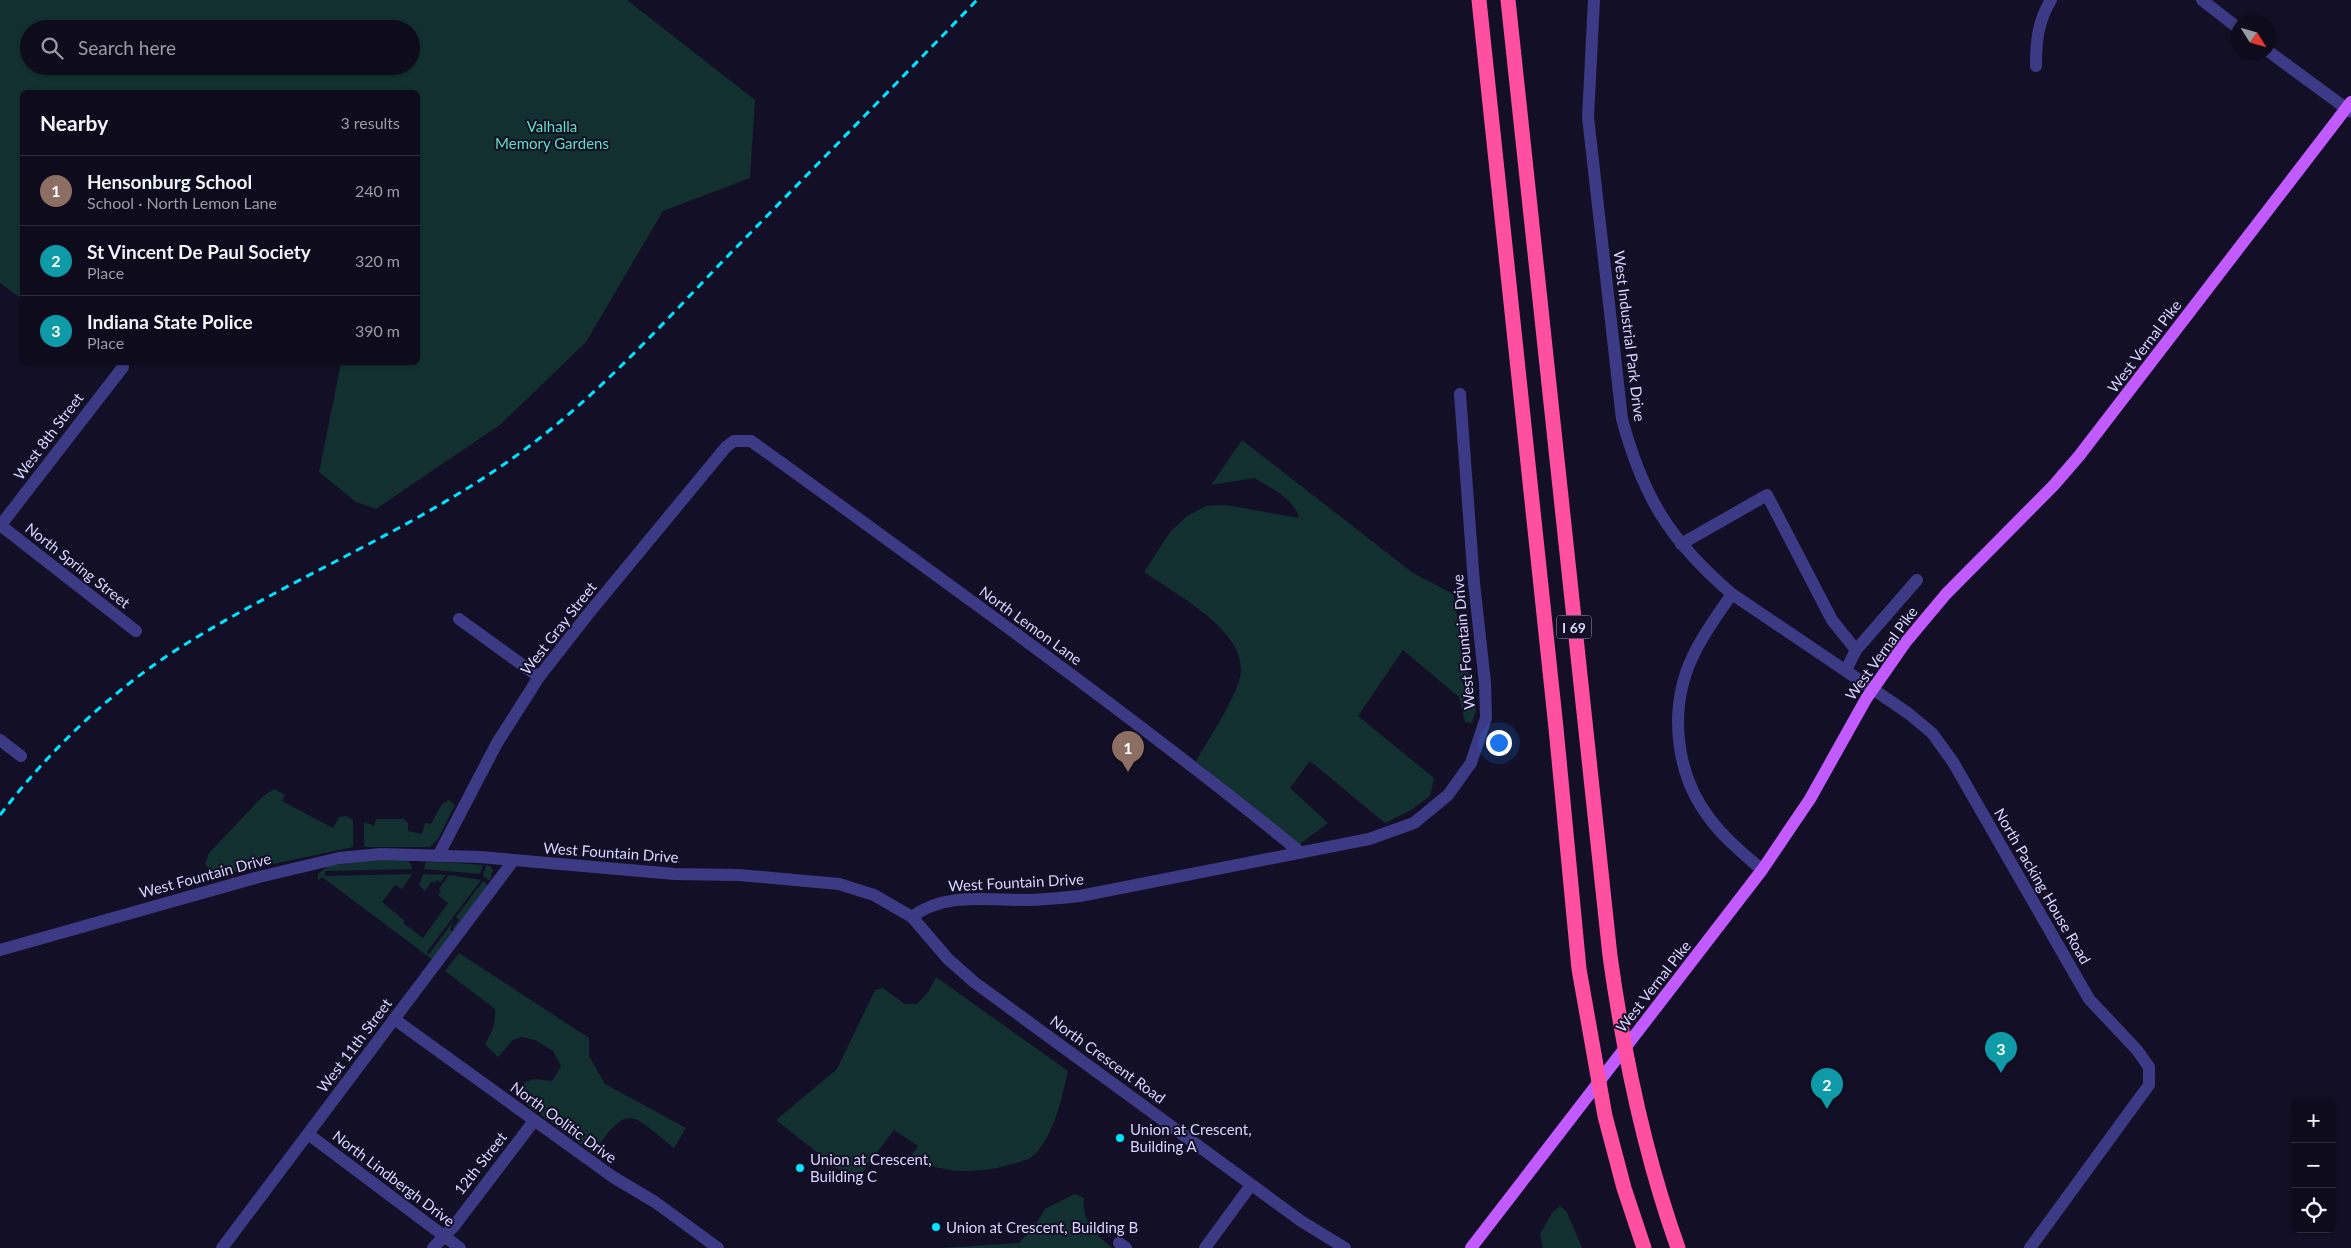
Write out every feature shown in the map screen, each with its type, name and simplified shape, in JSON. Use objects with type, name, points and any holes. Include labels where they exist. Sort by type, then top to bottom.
[{"type":"highway","name":"I 69","points":[[1479,0],[1555,718],[1579,969],[1605,1116],[1624,1188],[1644,1248]]},
{"type":"highway","name":"I 69","points":[[1508,0],[1610,956],[1635,1102],[1659,1191],[1678,1248]]},
{"type":"main road","name":"West Vernal Pike","points":[[1471,1248],[1762,870],[1810,799],[1866,699],[1935,606],[2054,485],[2084,451],[2349,108]]},
{"type":"street","name":"West Industrial Park Drive","points":[[1594,0],[1588,117],[1620,406],[1630,447],[1649,497],[1681,544],[1732,594]]},
{"type":"street","points":[[2036,66],[2036,40],[2043,14],[2051,0]]},
{"type":"street","points":[[2202,0],[2231,23]]},
{"type":"street","points":[[2276,56],[2349,108]]},
{"type":"street","name":"West 8th Street","points":[[0,525],[123,367]]},
{"type":"street","name":"West Fountain Drive","points":[[0,950],[164,902],[339,858],[381,854],[438,856],[830,882],[866,891],[912,917],[930,906],[960,899],[1024,900],[1080,896],[1380,836],[1414,823],[1434,808],[1455,787],[1478,746],[1486,718],[1487,702],[1474,583],[1460,394]]},
{"type":"street","name":"North Lemon Lane","points":[[734,441],[751,441],[872,527],[1228,793],[1300,852]]},
{"type":"street","name":"West Gray Street","points":[[438,856],[497,744],[539,677],[589,613],[726,447],[734,441]]},
{"type":"street","points":[[1681,544],[1767,495],[1832,620],[1856,650]]},
{"type":"street","name":"North Spring Street","points":[[0,525],[136,631]]},
{"type":"street","points":[[1846,670],[1856,650],[1918,580]]},
{"type":"street","points":[[1732,594],[1701,641],[1690,663],[1680,697],[1679,737],[1686,771],[1698,801],[1719,829],[1762,870]]},
{"type":"street","name":"North Packing House Road","points":[[1732,594],[1908,713],[1940,743],[1953,762],[2089,999],[2137,1050],[2149,1067],[2149,1085],[2030,1248]]},
{"type":"street","points":[[459,620],[539,677]]},
{"type":"street","points":[[0,740],[21,756]]},
{"type":"street","name":"West 11th Street","points":[[222,1248],[513,861]]},
{"type":"street","name":"North Crescent Road","points":[[912,917],[948,959],[974,982],[1301,1221],[1346,1248]]},
{"type":"street","name":"North Oolitic Drive","points":[[394,1019],[625,1186],[673,1214],[718,1248]]},
{"type":"street","name":"12th Street","points":[[433,1248],[443,1235],[454,1226],[534,1121]]},
{"type":"street","name":"North Lindbergh Drive","points":[[308,1134],[460,1248]]},
{"type":"street","points":[[1205,1248],[1251,1185]]},
{"type":"green space","name":"Valhalla Memory Gardens","points":[[0,0],[627,0],[755,100],[750,178],[663,211],[586,342],[501,424],[376,509],[356,502],[319,472],[341,365],[420,365],[420,90],[20,90],[20,298],[0,283]]},
{"type":"green space","points":[[1242,440],[1413,573],[1453,594],[1476,711],[1472,723],[1465,722],[1459,697],[1403,650],[1358,716],[1434,778],[1430,796],[1411,810],[1385,823],[1310,761],[1290,788],[1328,823],[1296,847],[1196,761],[1236,690],[1241,669],[1238,654],[1230,640],[1204,613],[1144,572],[1170,532],[1187,516],[1206,506],[1226,505],[1299,518],[1297,511],[1287,499],[1254,478],[1211,485]]},
{"type":"green space","points":[[274,789],[285,795],[282,801],[333,828],[339,817],[346,816],[353,820],[353,847],[222,875],[212,873],[205,864],[209,853],[263,796]]},
{"type":"green space","points":[[449,800],[455,805],[438,839],[430,847],[366,847],[364,845],[364,822],[374,826],[376,819],[404,819],[408,823],[408,831],[422,834],[425,823],[431,824],[442,804]]},
{"type":"green space","points":[[366,860],[407,860],[411,864],[412,869],[325,871],[325,876],[412,874],[402,889],[395,885],[382,902],[405,921],[403,923],[423,938],[448,903],[438,895],[441,891],[439,889],[449,875],[481,880],[427,952],[429,954],[455,919],[450,929],[453,932],[433,960],[322,877],[318,881],[318,874],[328,866]]},
{"type":"green space","points":[[430,861],[483,865],[480,874],[424,869],[425,863]]},
{"type":"green space","points":[[486,865],[490,866],[493,870],[490,881],[483,876]]},
{"type":"green space","points":[[423,874],[446,875],[440,883],[437,880],[435,883],[432,881],[425,891],[419,885]]},
{"type":"green space","points":[[483,881],[488,885],[455,930],[453,928],[459,920],[456,917]]},
{"type":"green space","points":[[459,953],[589,1038],[589,1056],[605,1084],[686,1128],[674,1148],[648,1127],[630,1118],[623,1120],[615,1126],[593,1153],[518,1098],[525,1082],[535,1079],[552,1081],[561,1066],[553,1051],[535,1040],[521,1037],[513,1040],[498,1057],[485,1044],[493,1027],[495,1009],[445,971]]},
{"type":"green space","points":[[936,977],[1068,1071],[1053,1125],[1043,1145],[1031,1157],[999,1167],[973,1171],[947,1170],[922,1162],[911,1156],[918,1146],[894,1130],[855,1182],[776,1120],[837,1069],[875,990],[883,988],[905,1004],[917,1004],[929,991]]},
{"type":"green space","points":[[1075,1194],[1084,1198],[1087,1220],[1100,1238],[1112,1248],[942,1248],[1019,1243],[1035,1226],[1045,1209]]},
{"type":"green space","points":[[1560,1206],[1567,1212],[1582,1248],[1543,1248],[1540,1234],[1552,1213]]},
{"type":"railway","points":[[0,815],[38,769],[80,726],[148,669],[216,626],[436,507],[520,453],[574,410],[649,338],[977,0]]},
{"type":"place","name":"Hensonburg School","points":[[1128,772]]},
{"type":"place","name":"Indiana State Police","points":[[2001,1073]]},
{"type":"place","name":"St Vincent De Paul Society","points":[[1827,1109]]},
{"type":"place","name":"Union at Crescent, Building A","points":[[1120,1138]]},
{"type":"place","name":"Union at Crescent, Building C","points":[[800,1168]]},
{"type":"place","name":"Union at Crescent, Building B","points":[[936,1227]]}]
